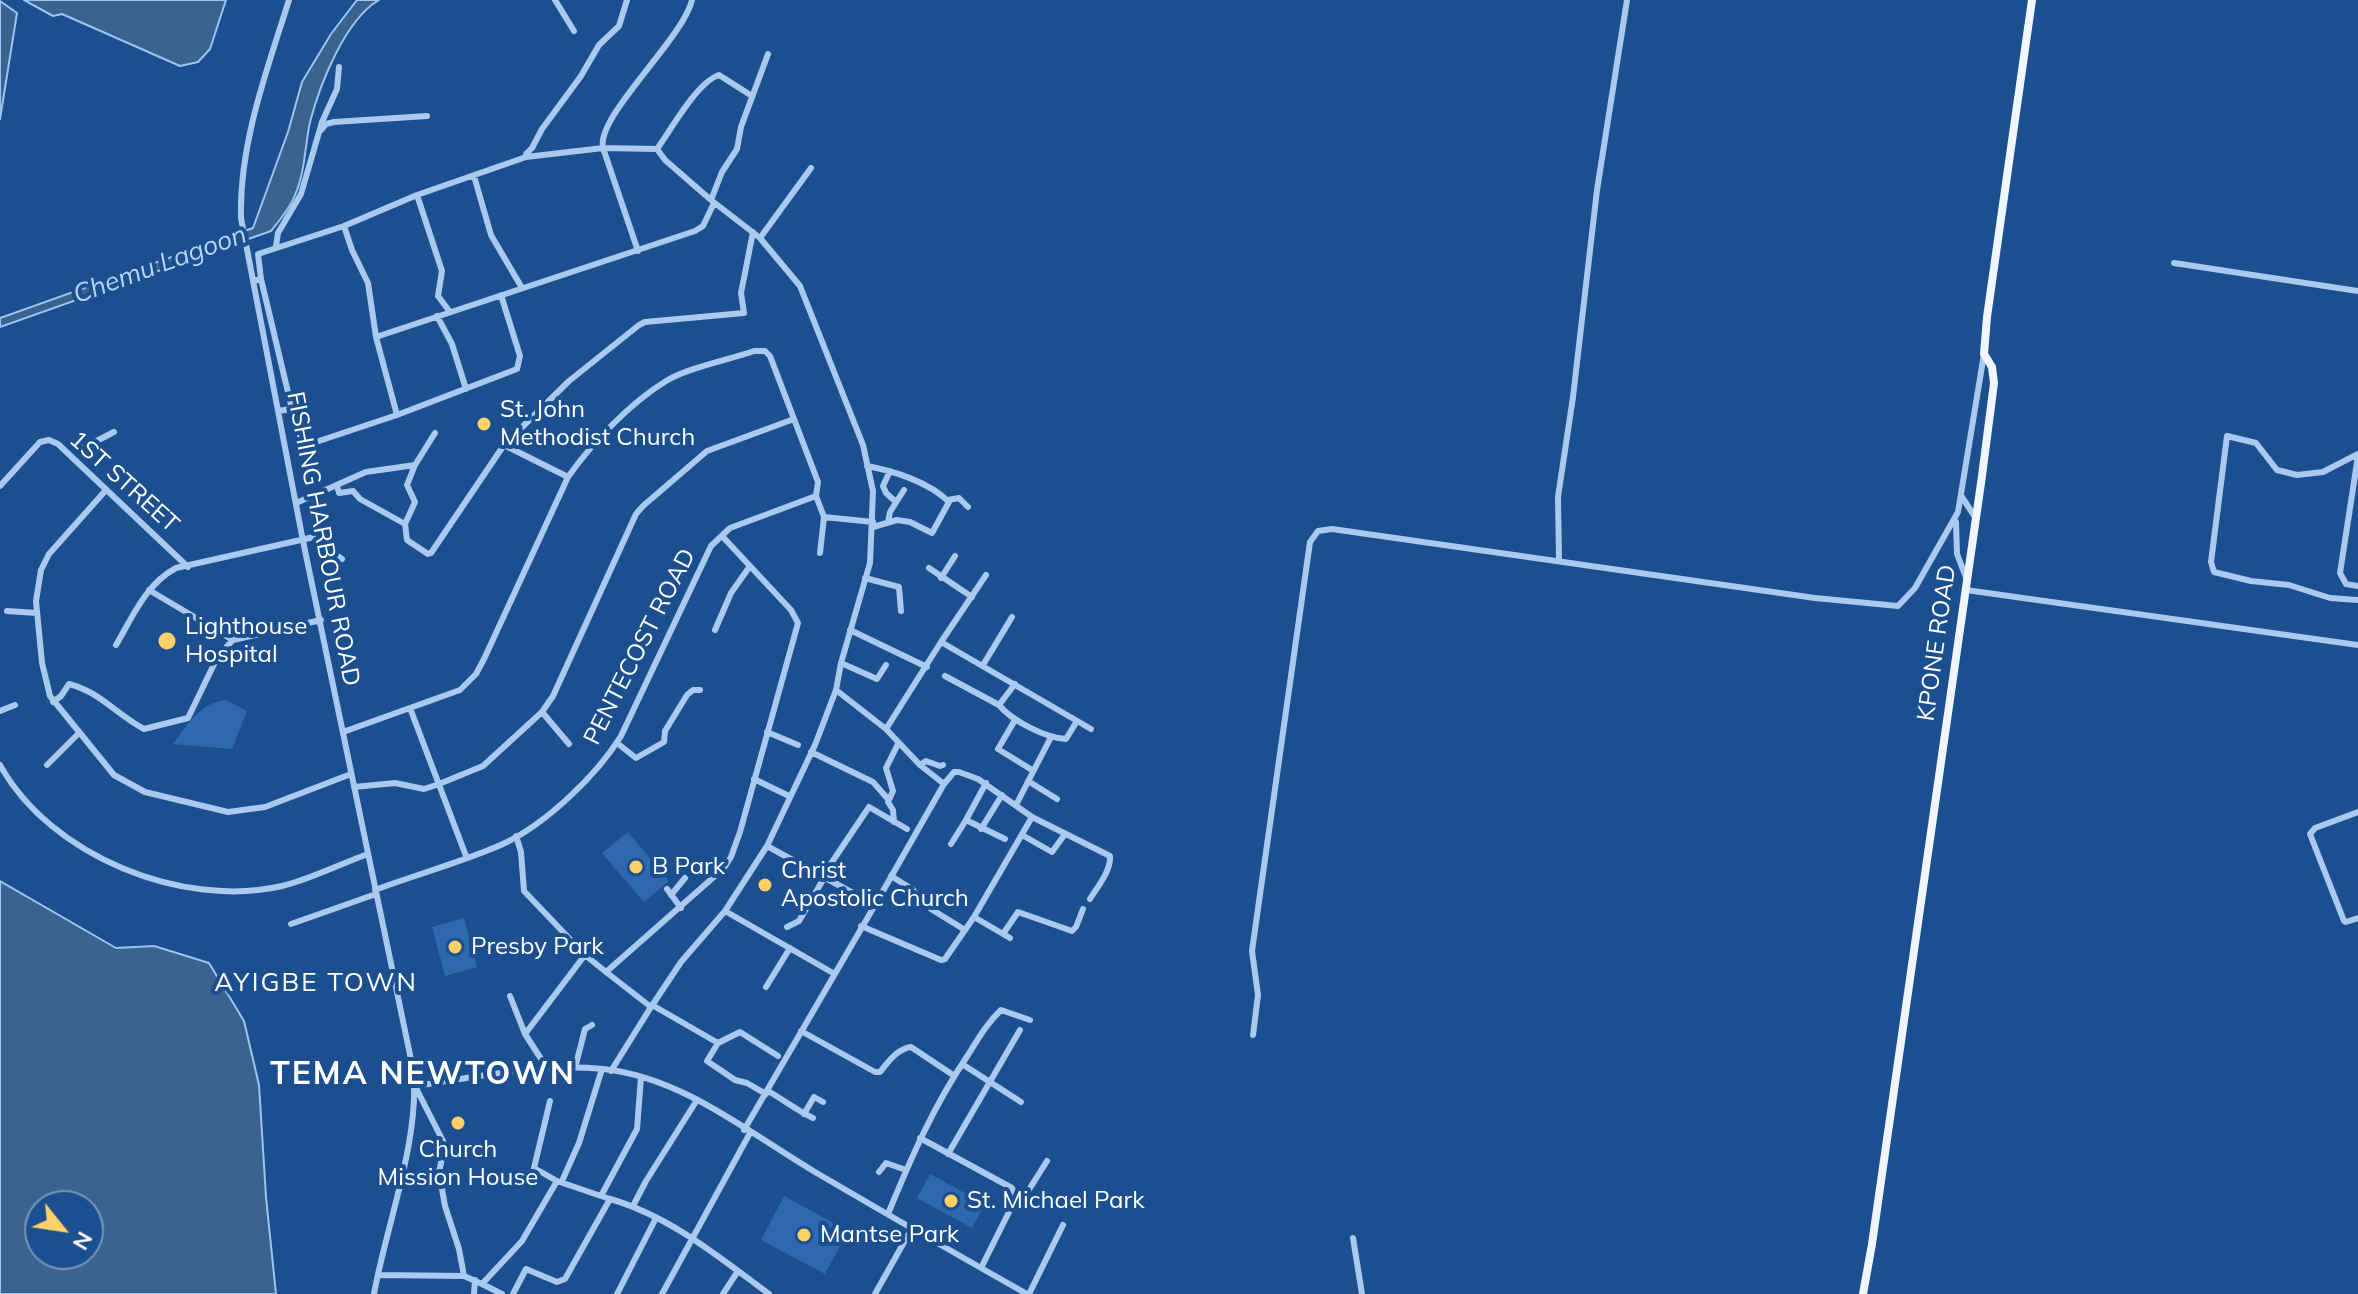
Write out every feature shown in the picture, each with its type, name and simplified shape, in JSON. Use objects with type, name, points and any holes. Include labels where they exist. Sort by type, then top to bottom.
[{"type":"main road","name":"KPONE ROAD","points":[[1863,1294],[1875,1230],[1994,383],[1992,367],[1984,354],[2032,0]]},
{"type":"street","name":"FISHING HARBOUR ROAD","points":[[289,0],[243,168],[243,230],[247,256],[257,280],[303,541],[415,1086]]},
{"type":"street","points":[[555,0],[574,31]]},
{"type":"street","points":[[526,157],[599,45],[619,26],[627,0]]},
{"type":"street","points":[[638,251],[603,148],[603,135],[684,19],[692,0]]},
{"type":"street","points":[[1559,560],[1558,497],[1597,190],[1627,0]]},
{"type":"street","points":[[376,337],[638,251],[703,226],[722,172],[737,149],[741,127],[768,54]]},
{"type":"street","points":[[276,246],[278,233],[301,194],[319,133],[337,89],[339,67]]},
{"type":"street","points":[[657,149],[697,92],[713,77],[722,77],[752,96]]},
{"type":"street","points":[[319,133],[326,124],[334,122],[427,116]]},
{"type":"street","points":[[247,256],[344,226],[417,195],[526,157],[603,148],[657,149]]},
{"type":"street","points":[[611,1071],[681,962],[725,911],[767,846],[836,690],[870,563],[873,524],[873,491],[863,445],[800,286],[760,238],[712,201],[665,160],[657,149]]},
{"type":"street","points":[[760,238],[811,168]]},
{"type":"street","points":[[474,176],[491,235],[522,288]]},
{"type":"street","points":[[417,195],[441,265],[438,296],[450,312]]},
{"type":"street","points":[[344,226],[368,283],[376,337],[397,415]]},
{"type":"street","points":[[435,433],[415,465],[407,485],[415,502],[405,524],[410,543],[425,553],[431,553],[504,445],[569,381],[639,325],[744,313],[741,293],[753,232]]},
{"type":"street","points":[[258,254],[257,280],[302,443],[307,445],[514,372],[520,356],[501,295]]},
{"type":"street","points":[[2174,263],[2358,291]]},
{"type":"street","points":[[437,316],[452,344],[466,389]]},
{"type":"street","points":[[343,732],[460,690],[476,674],[568,477],[614,425],[665,382],[754,351],[765,351],[770,356],[818,482],[816,496],[824,517],[820,553]]},
{"type":"street","points":[[1253,1035],[1258,995],[1252,951],[1311,538],[1318,531],[1332,529],[1898,606],[1910,595],[1956,519],[1984,354]]},
{"type":"street","points":[[279,411],[292,409]]},
{"type":"street","points":[[354,787],[395,783],[424,789],[483,766],[542,712],[553,696],[636,514],[643,506],[707,451],[794,419]]},
{"type":"street","points":[[79,450],[114,432]]},
{"type":"street","points":[[2358,455],[2323,472],[2297,475],[2277,470],[2256,443],[2227,436],[2211,566],[2214,572],[2296,587],[2330,598],[2358,600]]},
{"type":"street","name":"1ST STREET","points":[[0,486],[40,442],[49,440],[58,444],[188,567]]},
{"type":"street","points":[[504,445],[568,477]]},
{"type":"street","points":[[2358,455],[2340,573],[2346,584],[2358,586]]},
{"type":"street","points":[[296,503],[366,472],[415,465]]},
{"type":"street","points":[[867,466],[890,471],[948,500],[959,498],[968,507]]},
{"type":"street","points":[[890,471],[883,486],[896,502]]},
{"type":"street","points":[[337,486],[339,493],[353,491],[360,499],[405,524]]},
{"type":"street","points":[[106,490],[49,554],[37,585],[37,613],[42,663],[53,702],[114,775],[145,792],[228,812],[265,807],[351,774]]},
{"type":"street","points":[[888,522],[904,490]]},
{"type":"street","name":"PENTECOST ROAD","points":[[291,924],[516,836],[551,812],[617,743],[706,554],[722,536],[740,524],[816,496]]},
{"type":"street","points":[[314,497],[327,550],[342,559]]},
{"type":"street","points":[[1962,497],[1976,519]]},
{"type":"street","points":[[824,517],[873,524],[910,522],[932,533],[948,500]]},
{"type":"street","points":[[1956,519],[1957,554],[1967,585],[2358,645]]},
{"type":"street","points":[[116,645],[149,590],[166,574],[323,535]]},
{"type":"street","points":[[606,972],[728,863],[798,623],[791,610],[722,536]]},
{"type":"street","points":[[941,578],[955,556]]},
{"type":"street","points":[[715,630],[731,593],[750,566]]},
{"type":"street","points":[[929,568],[972,597]]},
{"type":"street","points":[[886,729],[986,575]]},
{"type":"street","points":[[865,578],[899,587],[901,611]]},
{"type":"street","points":[[149,590],[233,640]]},
{"type":"street","points":[[7,611],[37,613]]},
{"type":"street","points":[[983,665],[1012,617]]},
{"type":"street","points":[[53,702],[69,684],[98,694],[112,709],[144,729],[181,721],[188,718],[218,656],[233,640],[321,620]]},
{"type":"street","points":[[850,630],[927,667]]},
{"type":"street","points":[[941,642],[1091,729]]},
{"type":"street","points":[[841,663],[877,679],[886,665]]},
{"type":"street","points":[[945,676],[999,705],[1015,720],[1051,737],[1066,739],[1077,721]]},
{"type":"street","points":[[999,705],[1015,684]]},
{"type":"street","points":[[617,743],[636,758],[664,742],[665,731],[687,695],[693,690],[700,690]]},
{"type":"street","points":[[836,690],[886,729],[920,765],[944,784]]},
{"type":"street","points":[[0,711],[15,705]]},
{"type":"street","points":[[410,708],[466,856]]},
{"type":"street","points":[[542,712],[569,744]]},
{"type":"street","points":[[1015,720],[998,749],[1032,770]]},
{"type":"street","points":[[767,732],[798,745]]},
{"type":"street","points":[[47,765],[79,733]]},
{"type":"street","points":[[1016,805],[1051,737]]},
{"type":"street","points":[[888,799],[893,791],[886,763],[898,744]]},
{"type":"street","points":[[811,752],[873,782],[888,799],[894,822]]},
{"type":"street","points":[[920,765],[926,761],[943,765]]},
{"type":"street","points":[[0,765],[53,827],[109,863],[126,872],[201,891],[279,887],[368,854]]},
{"type":"street","points":[[662,1294],[833,973],[951,774],[959,772],[986,783],[1032,817],[1110,856],[1107,872],[1090,899]]},
{"type":"street","points":[[754,779],[789,796]]},
{"type":"street","points":[[1028,781],[1057,799]]},
{"type":"street","points":[[951,844],[986,783]]},
{"type":"street","points":[[981,829],[1002,795]]},
{"type":"street","points":[[787,927],[799,921],[867,808],[907,829]]},
{"type":"street","points":[[2358,812],[2315,828],[2310,834],[2344,921],[2358,918]]},
{"type":"street","points":[[861,926],[941,960],[949,955],[1032,817]]},
{"type":"street","points":[[966,820],[1005,839]]},
{"type":"street","points":[[1022,835],[1052,852],[1065,834]]},
{"type":"street","points":[[516,836],[521,852],[524,891],[585,955],[652,1006],[718,1043]]},
{"type":"street","points":[[767,846],[875,905]]},
{"type":"street","points":[[891,876],[912,889],[931,909],[965,930]]},
{"type":"street","points":[[681,908],[669,892],[685,878]]},
{"type":"street","points":[[1003,934],[1018,912],[1072,931],[1083,909]]},
{"type":"street","points":[[725,911],[833,973]]},
{"type":"street","points":[[974,917],[1010,938]]},
{"type":"street","points":[[766,987],[790,948]]},
{"type":"street","points":[[525,1034],[585,955]]},
{"type":"street","points":[[510,996],[525,1034],[547,1068]]},
{"type":"street","points":[[888,1214],[920,1138],[953,1075],[990,1021],[1001,1010],[1030,1020]]},
{"type":"street","points":[[575,1068],[585,1029],[592,1025]]},
{"type":"street","points":[[948,1154],[1020,1030]]},
{"type":"street","points":[[778,1056],[739,1031],[718,1043],[707,1061],[735,1080],[767,1092],[790,1104],[795,1111],[813,1118]]},
{"type":"street","points":[[801,1031],[877,1073],[907,1047],[911,1047],[953,1075]]},
{"type":"street","points":[[962,1064],[1021,1102]]},
{"type":"street","points":[[415,1086],[547,1068],[602,1069],[641,1077],[697,1100],[1028,1294],[1063,1225]]},
{"type":"street","points":[[474,1294],[478,1282],[522,1241],[560,1181],[579,1143],[602,1069]]},
{"type":"street","points":[[601,1196],[637,1129],[641,1077]]},
{"type":"street","points":[[372,1294],[412,1120],[415,1086]]},
{"type":"street","points":[[415,1086],[445,1145],[439,1172],[464,1276]]},
{"type":"street","points":[[804,1114],[814,1097],[823,1102]]},
{"type":"street","points":[[633,1206],[697,1100]]},
{"type":"street","points":[[550,1101],[534,1168],[656,1218],[769,1294]]},
{"type":"street","points":[[920,1138],[1012,1188],[1016,1198],[981,1268]]},
{"type":"street","points":[[1016,1198],[1025,1196],[1047,1161]]},
{"type":"street","points":[[879,1172],[886,1163],[906,1170]]},
{"type":"street","points":[[513,1294],[526,1269],[557,1282],[565,1279],[610,1199]]},
{"type":"street","points":[[617,1294],[656,1218]]},
{"type":"street","points":[[875,1294],[912,1228]]},
{"type":"street","points":[[1353,1238],[1362,1294]]},
{"type":"street","points":[[723,1294],[738,1271]]},
{"type":"street","points":[[378,1275],[464,1276],[502,1294]]},
{"type":"shaded area","points":[[226,700],[247,711],[232,749],[173,744],[202,710]]},
{"type":"shaded area","name":"B Park","points":[[628,832],[669,881],[644,902],[602,853]]},
{"type":"shaded area","name":"Presby Park","points":[[464,918],[477,967],[445,976],[432,927]]},
{"type":"shaded area","name":"St. Michael Park","points":[[930,1174],[985,1204],[972,1228],[917,1198]]},
{"type":"shaded area","name":"Mantse Park","points":[[784,1196],[848,1231],[825,1274],[761,1240]]},
{"type":"water","points":[[24,0],[226,0],[210,49],[198,62],[180,66],[62,14],[53,16]]},
{"type":"water","name":"Chemu Lagoon","points":[[357,0],[379,0],[355,22],[336,54],[310,122],[303,168],[293,200],[271,231],[0,327],[0,318],[253,228],[288,132],[302,82],[331,34]]},
{"type":"water","points":[[0,1],[17,13],[0,119]]},
{"type":"water","points":[[0,881],[116,948],[154,946],[209,963],[244,1021],[259,1085],[276,1294],[0,1294]]},
{"type":"place","name":"St. John Methodist Church","points":[[484,424]]},
{"type":"place","name":"Lighthouse Hospital","points":[[167,641]]},
{"type":"place","name":"B Park","points":[[636,867]]},
{"type":"place","name":"Christ Apostolic Church","points":[[765,885]]},
{"type":"place","name":"Presby Park","points":[[455,947]]},
{"type":"place","name":"Church Mission House","points":[[458,1123]]},
{"type":"place","name":"St. Michael Park","points":[[951,1201]]},
{"type":"place","name":"Mantse Park","points":[[804,1235]]},
{"type":"district","name":"AYIGBE TOWN","points":[[316,983]]},
{"type":"district","name":"TEMA NEWTOWN","points":[[423,1074]]}]
